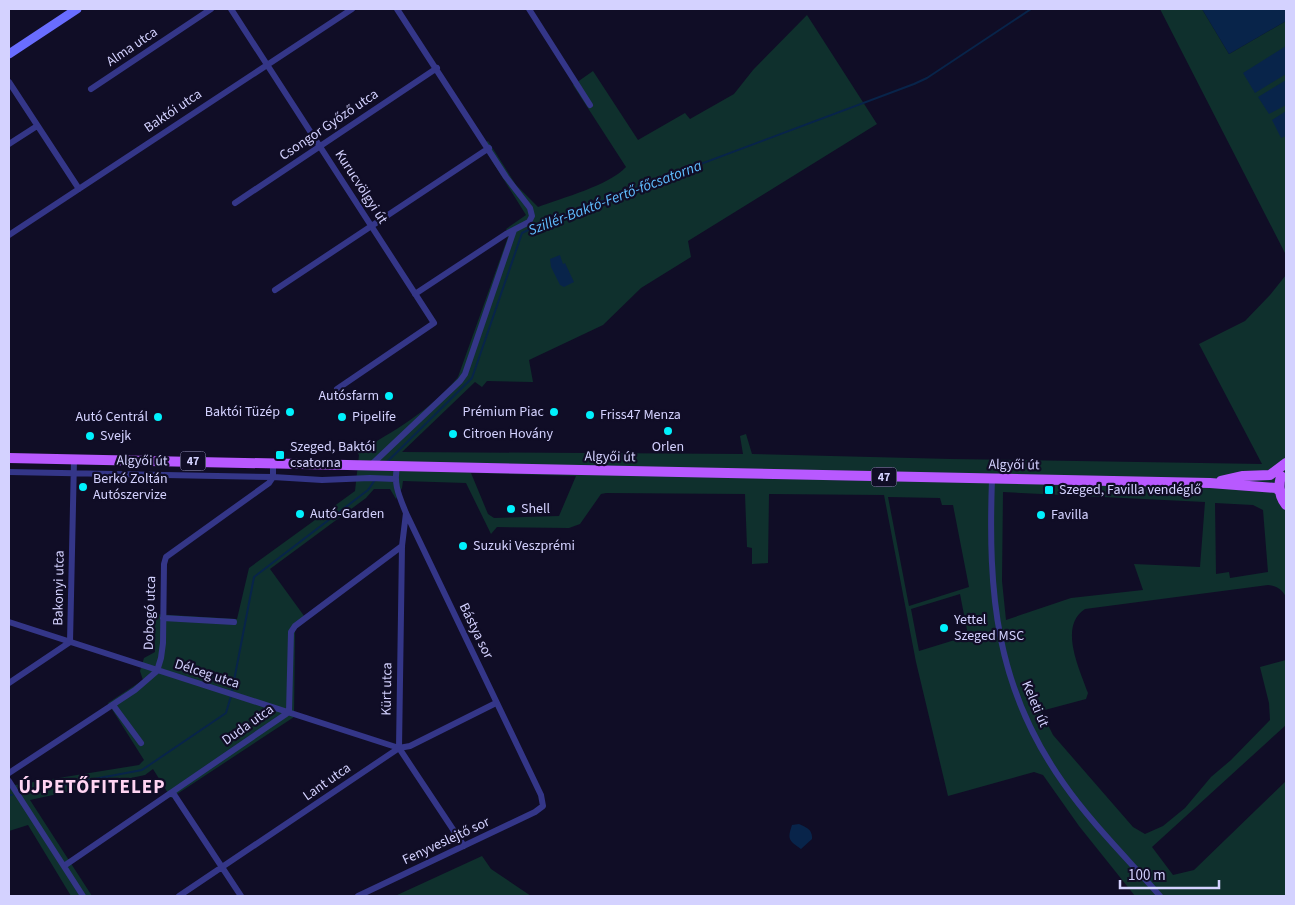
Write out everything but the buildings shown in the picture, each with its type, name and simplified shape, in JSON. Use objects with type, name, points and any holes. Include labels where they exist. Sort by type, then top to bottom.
[{"type":"main road","name":"Algyői út","points":[[9,458],[274,462],[1210,483]]},
{"type":"main road","name":"47","points":[[1210,483],[1243,476],[1270,475],[1286,464]]},
{"type":"main road","name":"47","points":[[1284,473],[1282,493],[1244,490],[1210,483],[1267,480],[1284,473]]},
{"type":"main road","points":[[1282,493],[1286,505]]},
{"type":"street","points":[[9,54],[77,9]]},
{"type":"street","name":"Alma utca","points":[[91,88],[211,9]]},
{"type":"street","name":"Kurucvölgyi út","points":[[231,9],[434,324],[336,389]]},
{"type":"street","name":"Baktói utca","points":[[9,235],[352,9]]},
{"type":"street","points":[[397,9],[489,148],[506,177],[530,208],[532,216],[528,222],[415,294]]},
{"type":"street","points":[[529,9],[590,105]]},
{"type":"street","name":"Csongor Győző utca","points":[[235,203],[437,68]]},
{"type":"street","points":[[9,82],[79,189]]},
{"type":"street","points":[[9,144],[37,126]]},
{"type":"street","points":[[275,290],[489,148]]},
{"type":"street","points":[[374,465],[465,374],[514,230]]},
{"type":"street","name":"Bakonyi utca","points":[[9,683],[70,642],[74,460]]},
{"type":"street","points":[[273,477],[274,462]]},
{"type":"street","name":"Bástya sor","points":[[396,465],[399,495],[406,513],[541,795],[543,806]]},
{"type":"street","name":"Algyői út","points":[[9,472],[273,477],[322,480],[396,479]]},
{"type":"street","points":[[256,477],[261,489]]},
{"type":"street","name":"Dobogó utca","points":[[9,773],[136,690],[157,671],[161,658],[164,618],[164,564],[166,557],[261,489],[273,477]]},
{"type":"street","name":"Keleti út","points":[[992,479],[991,544],[996,617],[1006,665],[1019,702],[1035,737],[1064,784],[1086,812],[1160,896]]},
{"type":"street","name":"Kürt utca","points":[[399,748],[402,544],[406,513]]},
{"type":"street","name":"Duda utca","points":[[64,866],[289,712],[291,632],[295,626],[402,544],[416,536]]},
{"type":"street","points":[[164,618],[234,622]]},
{"type":"street","name":"Délceg utca","points":[[9,622],[399,748]]},
{"type":"street","name":"Lant utca","points":[[179,896],[399,748],[410,746],[496,702]]},
{"type":"street","points":[[113,705],[140,743]]},
{"type":"street","points":[[399,748],[464,846]]},
{"type":"street","points":[[9,781],[83,896]]},
{"type":"street","points":[[173,793],[241,896]]},
{"type":"street","name":"Fenyveslejtő sor","points":[[358,896],[536,812],[543,806]]},
{"type":"green space","points":[[1160,9],[1202,9],[1229,54],[1286,21],[1286,255]]},
{"type":"green space","points":[[807,15],[877,124],[688,241],[691,257],[641,288],[603,325],[529,360],[533,382],[487,381],[482,387],[475,382],[402,452],[743,454],[740,436],[746,434],[752,454],[1262,464],[1199,344],[1245,321],[1286,275],[1286,597],[1278,588],[1268,585],[1085,609],[1077,617],[1073,626],[1072,637],[1076,661],[1088,693],[1086,699],[1041,711],[1053,735],[1133,827],[1145,834],[1163,826],[1185,808],[1211,777],[1231,760],[1270,720],[1269,703],[1260,667],[1286,660],[1286,725],[1152,847],[1173,875],[1194,870],[1286,781],[1286,896],[1135,896],[1079,826],[1043,775],[1034,772],[948,796],[916,662],[884,495],[769,494],[768,563],[752,564],[752,548],[747,547],[745,494],[606,493],[601,494],[580,524],[569,528],[497,527],[491,534],[466,483],[403,481],[402,488],[396,499],[390,489],[374,489],[366,498],[270,569],[307,620],[295,630],[294,717],[171,798],[153,769],[145,775],[30,800],[92,896],[71,896],[28,825],[9,831],[9,786],[139,765],[144,760],[108,703],[143,680],[140,671],[144,658],[155,652],[154,614],[237,619],[249,568],[355,491],[359,455],[357,452],[412,419],[448,389],[458,377],[509,234],[506,229],[526,215],[482,145],[488,141],[516,185],[538,207],[609,180],[626,167],[573,85],[593,71],[638,140],[685,113],[690,119],[734,94],[753,70]],"holes":[[[471,473],[576,476],[559,516],[494,518],[488,514]],[[1003,492],[1205,502],[1200,567],[1134,564],[1143,590],[1071,598],[1006,620],[1002,581]],[[888,497],[940,498],[942,505],[953,505],[969,587],[909,606]],[[1215,503],[1253,505],[1263,510],[1268,572],[1230,578],[1229,572],[1216,574]],[[960,594],[967,630],[958,639],[919,651],[911,609]]]},
{"type":"green space","points":[[482,856],[491,869],[531,896],[395,896]]},
{"type":"water","points":[[1202,9],[1286,9],[1286,21],[1229,54]]},
{"type":"water","points":[[1286,46],[1286,74],[1255,93],[1243,73]]},
{"type":"water","points":[[1286,80],[1286,105],[1269,114],[1258,97]]},
{"type":"water","points":[[1286,111],[1286,136],[1281,138],[1272,120]]},
{"type":"water","points":[[560,255],[574,282],[564,287],[560,285],[551,267],[550,259]]},
{"type":"water","points":[[799,824],[808,829],[812,836],[812,839],[801,849],[789,837],[792,825]]},
{"type":"waterway","name":"Szillér-Baktó-Fertő-főcsatorna","points":[[388,461],[472,378],[522,233],[538,225],[914,84],[927,78],[1031,9]]},
{"type":"waterway","name":"Szillér-Baktó-Fertő-főcsatorna","points":[[232,691],[254,577],[368,490],[375,480]]},
{"type":"waterway","name":"Szillér-Baktó-Fertő-főcsatorna","points":[[25,792],[142,770],[226,713],[231,696]]},
{"type":"place","name":"Autósfarm","points":[[389,396]]},
{"type":"place","name":"Baktói Tüzép","points":[[290,412]]},
{"type":"place","name":"Prémium Piac","points":[[554,412]]},
{"type":"place","name":"Friss47 Menza","points":[[590,415]]},
{"type":"place","name":"Autó Centrál","points":[[158,417]]},
{"type":"place","name":"Pipelife","points":[[342,417]]},
{"type":"place","name":"Orlen","points":[[668,431]]},
{"type":"place","name":"Citroen Hovány","points":[[453,434]]},
{"type":"place","name":"Svejk","points":[[90,436]]},
{"type":"place","name":"Szeged, Baktói csatorna","points":[[280,455]]},
{"type":"place","name":"Berkó Zoltán Autószervize","points":[[83,487]]},
{"type":"place","name":"Szeged, Favilla vendéglő","points":[[1049,490]]},
{"type":"place","name":"Shell","points":[[511,509]]},
{"type":"place","name":"Autó-Garden","points":[[300,514]]},
{"type":"place","name":"Favilla","points":[[1041,515]]},
{"type":"place","name":"Suzuki Veszprémi","points":[[463,546]]},
{"type":"place","name":"Yettel Szeged MSC","points":[[944,628]]},
{"type":"district","name":"ÚJPETŐFITELEP","points":[[92,787]]}]
